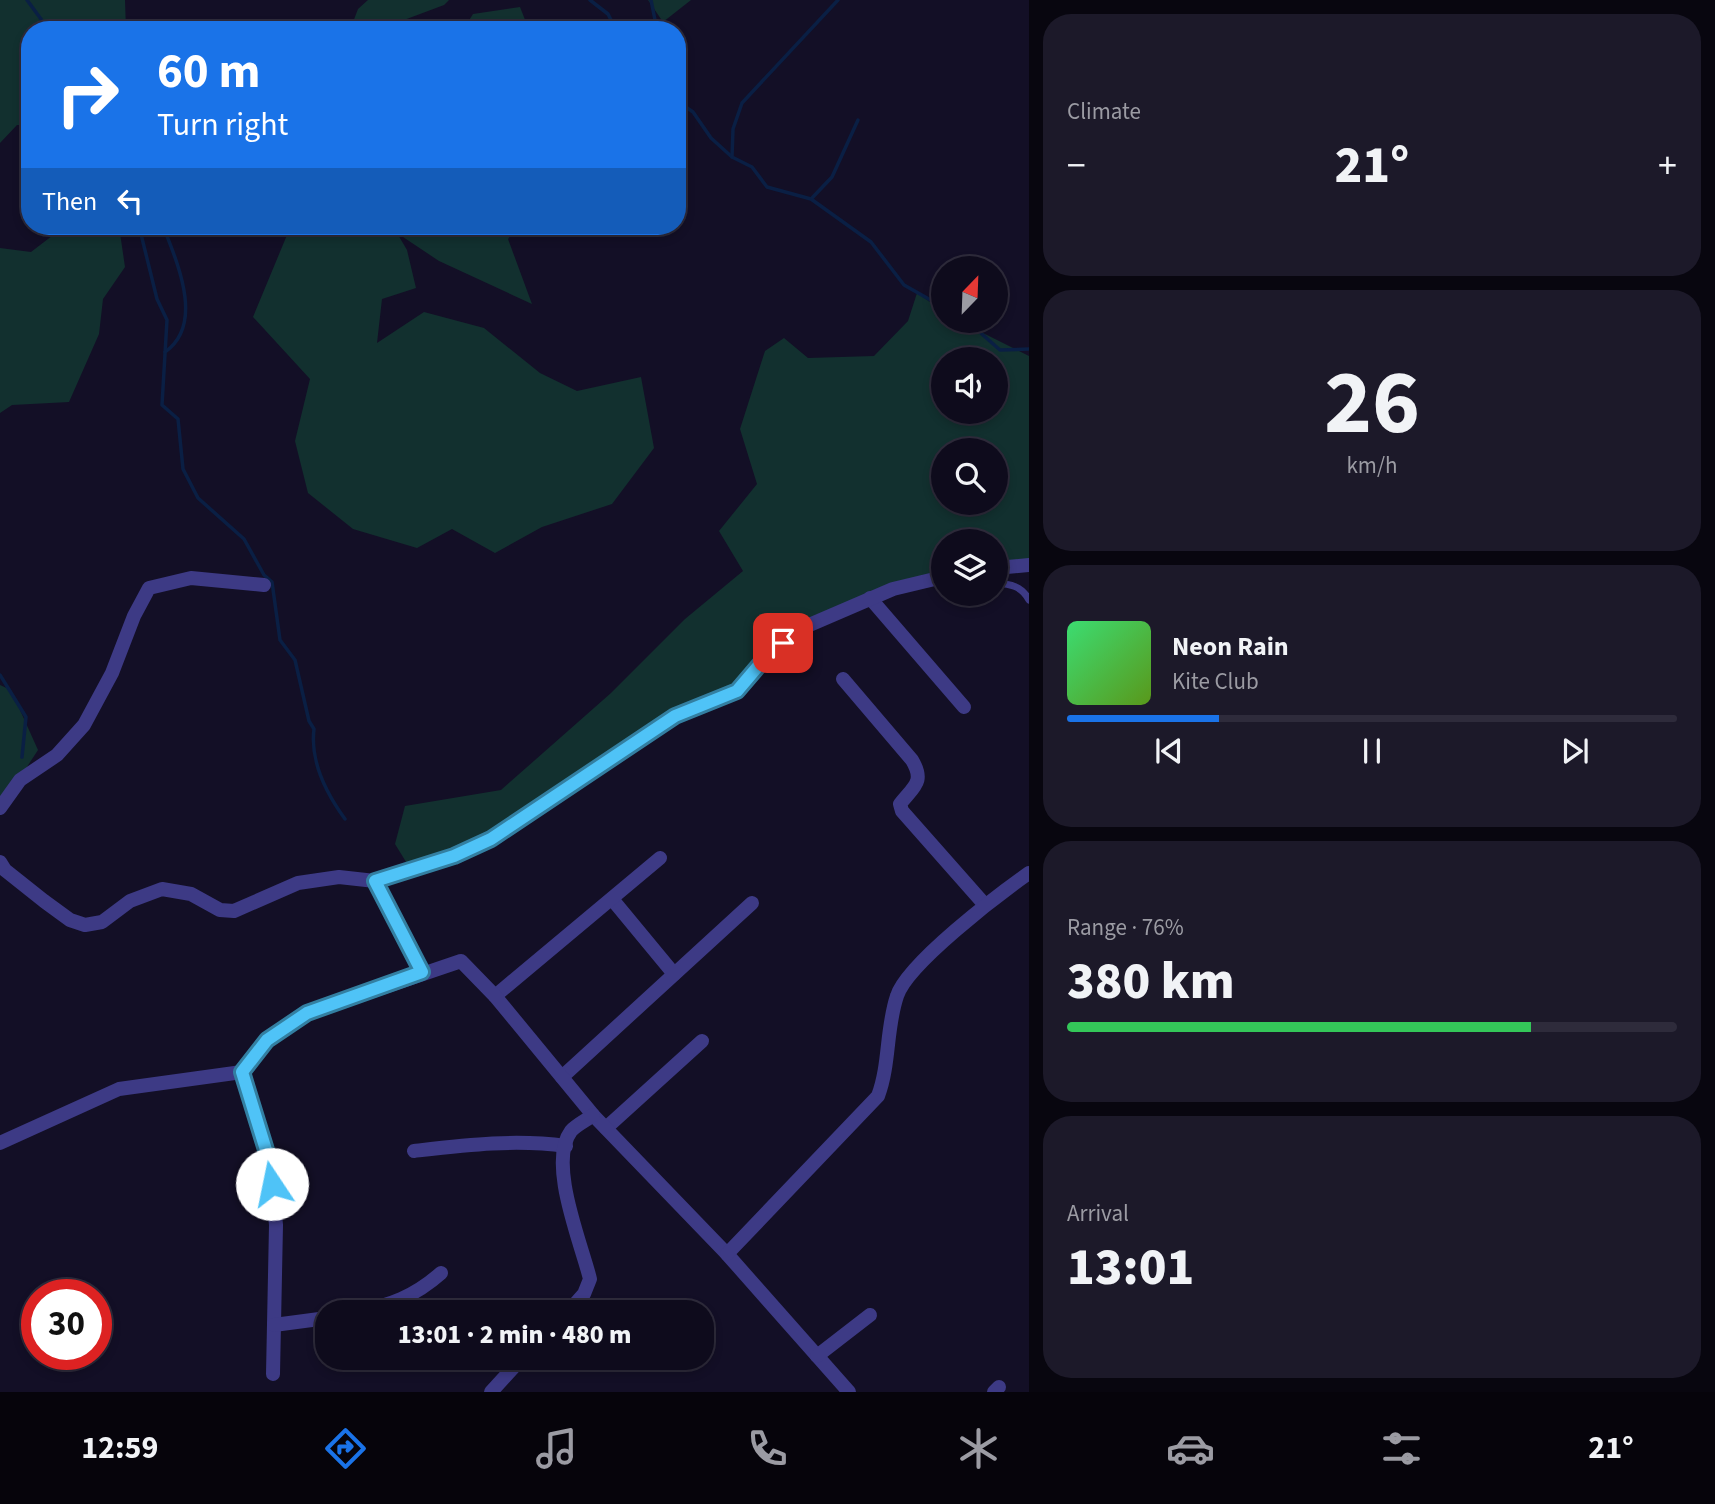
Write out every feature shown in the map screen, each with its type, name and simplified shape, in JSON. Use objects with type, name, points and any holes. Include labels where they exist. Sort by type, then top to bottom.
[{"type":"street","points":[[1008,568],[1028,568]]},
{"type":"street","points":[[0,808],[20,780],[57,755],[84,725],[112,673],[134,615],[149,588],[191,578],[264,585]]},
{"type":"street","points":[[2,868],[70,920],[85,925],[102,922],[130,901],[162,889],[191,894],[220,910],[234,911],[298,883],[339,877],[375,881],[454,856],[491,839],[675,716],[737,691],[766,657],[800,629],[870,598],[931,582]]},
{"type":"street","points":[[870,598],[964,707]]},
{"type":"street","points":[[843,679],[920,773],[919,780],[900,804],[902,811],[985,905]]},
{"type":"street","points":[[495,996],[660,858]]},
{"type":"street","points":[[726,1254],[878,1096],[885,1078],[897,996],[906,978],[985,905],[1029,873]]},
{"type":"street","points":[[375,881],[422,972]]},
{"type":"street","points":[[612,899],[674,974]]},
{"type":"street","points":[[562,1077],[752,903]]},
{"type":"street","points":[[0,1143],[119,1089],[242,1072],[267,1040],[307,1013],[461,961],[495,996],[593,1115],[726,1254],[849,1392]]},
{"type":"street","points":[[606,1128],[702,1041]]},
{"type":"street","points":[[242,1072],[270,1163],[276,1224],[273,1374]]},
{"type":"street","points":[[579,1300],[590,1279],[566,1205],[566,1146],[571,1131],[593,1115]]},
{"type":"street","points":[[414,1151],[502,1141],[530,1141],[566,1146]]},
{"type":"street","points":[[401,1300],[418,1293],[441,1273]]},
{"type":"street","points":[[817,1356],[870,1315]]},
{"type":"street","points":[[274,1325],[315,1320]]},
{"type":"street","points":[[491,1392],[511,1370]]},
{"type":"lane","points":[[1008,584],[1026,593],[1029,600]]},
{"type":"green space","points":[[0,0],[125,0],[126,21],[21,21],[21,125],[17,125],[0,143]]},
{"type":"green space","points":[[368,0],[449,0],[444,5],[401,21],[353,21],[358,9]]},
{"type":"green space","points":[[648,0],[691,0],[664,21]]},
{"type":"green space","points":[[520,7],[525,21],[469,21],[473,14]]},
{"type":"green space","points":[[53,235],[120,235],[125,267],[103,299],[99,334],[69,402],[12,405],[0,413],[0,248],[31,252]]},
{"type":"green space","points":[[287,235],[398,235],[407,250],[416,288],[382,299],[377,343],[424,312],[484,328],[540,373],[577,391],[641,377],[654,448],[612,504],[542,527],[495,553],[452,529],[417,548],[353,529],[308,493],[295,441],[310,379],[253,317]]},
{"type":"green space","points":[[400,235],[511,235],[508,239],[532,304],[439,261]]},
{"type":"green space","points":[[917,293],[931,303],[931,333],[983,333],[1029,356],[1029,565],[1008,567],[1008,529],[931,529],[931,581],[800,629],[737,691],[675,716],[534,812],[411,870],[395,844],[405,806],[501,790],[611,693],[685,619],[743,571],[719,531],[757,484],[740,429],[765,351],[784,338],[808,358],[874,356],[908,321]]},
{"type":"green space","points":[[0,685],[11,690],[38,750],[0,808]]},
{"type":"waterway","points":[[27,0],[42,21]]},
{"type":"waterway","points":[[590,0],[608,14],[612,21]]},
{"type":"waterway","points":[[651,0],[655,21]]},
{"type":"waterway","points":[[732,157],[733,129],[742,103],[838,0]]},
{"type":"waterway","points":[[686,107],[693,112],[711,138],[732,157],[752,167],[767,187],[811,199],[871,242],[904,285],[931,300]]},
{"type":"waterway","points":[[812,198],[832,177],[858,120]]},
{"type":"waterway","points":[[141,235],[157,299],[167,320],[162,405],[178,419],[183,469],[198,498],[244,539],[264,575],[272,582],[280,640],[295,660],[309,721],[314,729],[317,765],[326,788],[345,819]]},
{"type":"waterway","points":[[165,352],[177,340],[184,326],[186,309],[180,274],[166,235]]},
{"type":"waterway","points":[[981,333],[1000,350],[1029,349]]},
{"type":"waterway","points":[[0,675],[26,717],[22,757]]},
{"type":"route","points":[[272,1184],[270,1163],[242,1072],[267,1040],[307,1013],[422,972],[375,881],[454,856],[491,839],[610,762],[675,716],[737,691],[766,657],[783,643]]}]
